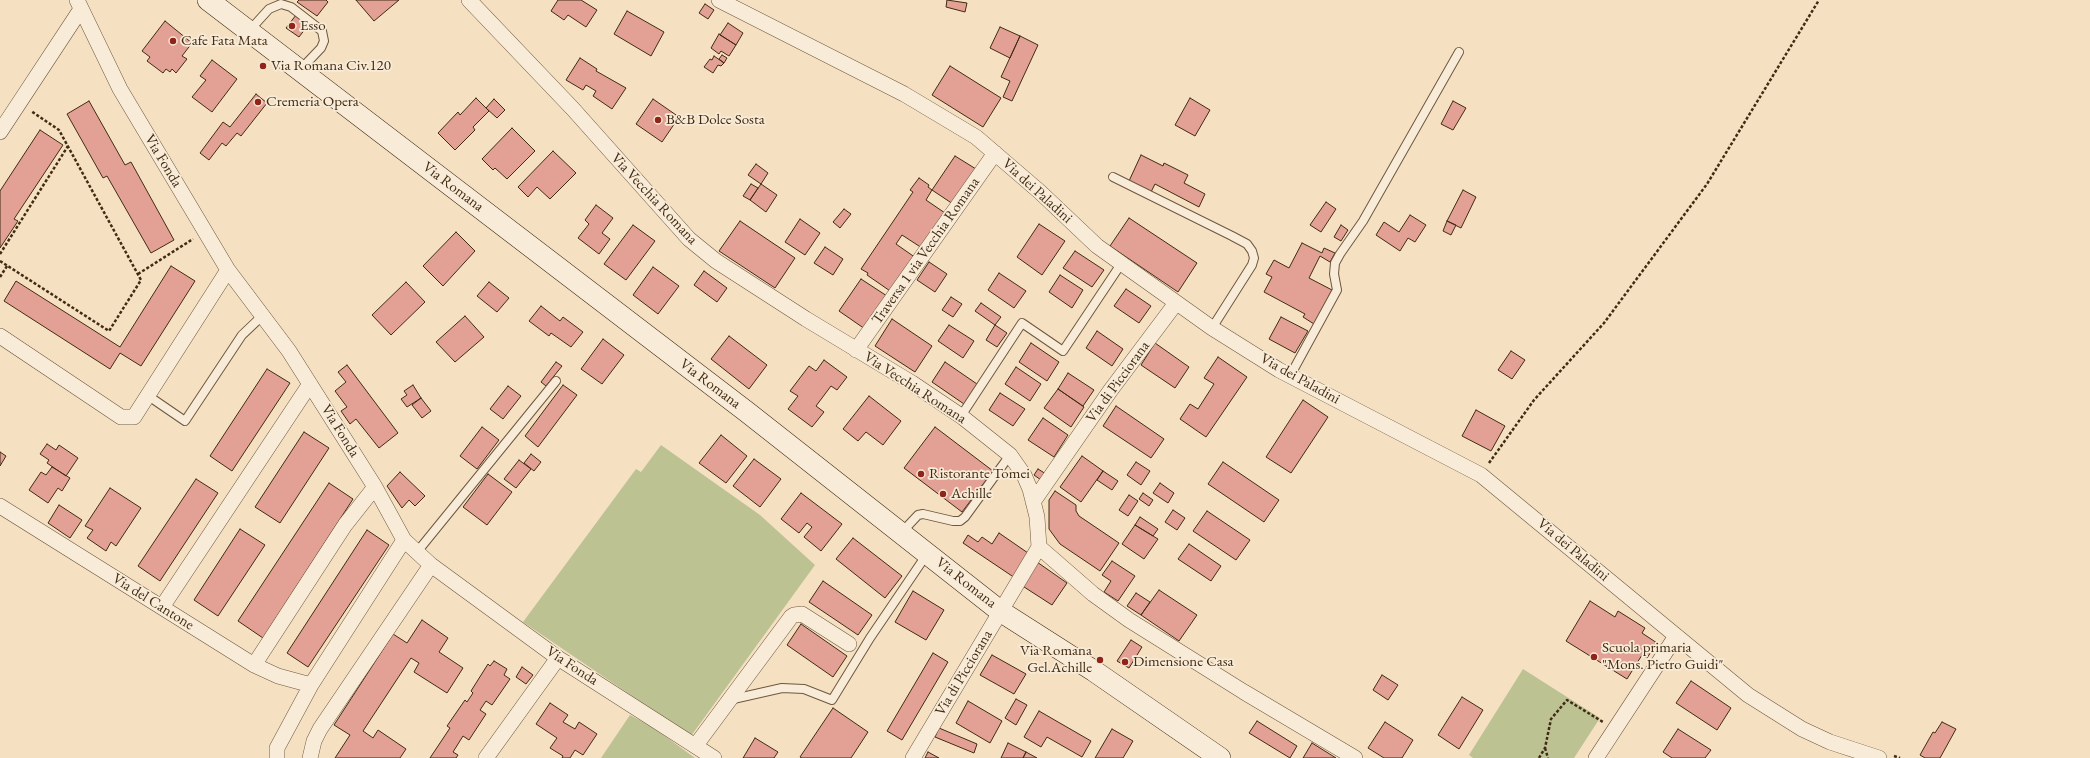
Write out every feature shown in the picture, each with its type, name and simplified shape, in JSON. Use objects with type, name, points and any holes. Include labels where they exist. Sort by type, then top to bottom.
[{"type":"main road","name":"Via Romana","points":[[208,0],[927,553],[1000,611],[1094,671],[1220,758]]},
{"type":"street","name":"Via Vecchia Romana","points":[[469,0],[573,109],[689,239],[716,261],[962,416],[1010,455],[1024,475],[1033,502],[1037,517],[1039,547]]},
{"type":"street","name":"Via dei Paladini","points":[[719,0],[904,94],[976,137],[1097,246],[1212,328],[1290,376],[1481,475],[1748,695],[1788,722],[1830,742],[1879,758]]},
{"type":"street","points":[[0,132],[79,5]]},
{"type":"street","name":"Via Fonda","points":[[79,5],[120,89],[228,270],[288,351],[310,384],[375,487],[404,540],[431,565],[558,658],[696,745],[714,758]]},
{"type":"street","name":"Traversa 1 via Vecchia Romana","points":[[856,350],[995,153]]},
{"type":"street","points":[[0,336],[121,416],[134,417],[228,270]]},
{"type":"street","name":"Via di Picciorana","points":[[1033,502],[1110,391],[1176,303]]},
{"type":"street","points":[[162,607],[310,384]]},
{"type":"street","points":[[254,665],[345,524],[375,487]]},
{"type":"street","name":"Via del Cantone","points":[[0,506],[254,665],[278,676],[311,685]]},
{"type":"street","points":[[277,758],[277,748],[311,685],[404,540]]},
{"type":"street","points":[[1039,547],[1093,594],[1129,620],[1244,692],[1355,758]]},
{"type":"street","name":"Via di Picciorana","points":[[913,758],[1039,547]]},
{"type":"street","points":[[310,758],[314,740],[320,729],[431,565]]},
{"type":"street","points":[[696,745],[790,617],[802,614],[849,644]]},
{"type":"street","points":[[1596,758],[1676,636]]},
{"type":"street","points":[[486,758],[558,658]]},
{"type":"lane","points":[[248,31],[269,9],[281,4],[291,7],[322,30],[324,41],[321,48],[300,70]]},
{"type":"lane","points":[[1290,376],[1338,290],[1334,274],[1335,263],[1363,221],[1459,52]]},
{"type":"lane","points":[[1113,177],[1232,236],[1247,244],[1252,251],[1254,258],[1252,265],[1212,328]]},
{"type":"lane","points":[[962,416],[1022,323],[1063,351],[1121,264]]},
{"type":"lane","points":[[148,396],[185,420],[242,335],[262,316]]},
{"type":"lane","points":[[417,552],[556,381]]},
{"type":"lane","points":[[901,533],[918,515],[923,514],[953,522],[960,520],[974,505],[1010,455]]},
{"type":"lane","points":[[729,700],[782,688],[804,689],[832,700],[870,638],[927,553]]},
{"type":"path","points":[[1481,475],[1534,400],[1604,322],[1707,184],[1818,0]]},
{"type":"path","points":[[0,261],[109,331],[141,280],[59,130],[19,103]]},
{"type":"path","points":[[0,254],[68,146]]},
{"type":"path","points":[[138,274],[205,232]]},
{"type":"path","points":[[0,277],[7,266]]},
{"type":"path","points":[[1539,758],[1545,748],[1551,719],[1567,700],[1615,729]]},
{"type":"path","points":[[1545,748],[1548,758]]},
{"type":"green space","points":[[661,445],[760,515],[815,565],[691,736],[523,622],[636,469],[641,472]]},
{"type":"green space","points":[[1523,669],[1600,718],[1574,758],[1473,758],[1469,755]]},
{"type":"green space","points":[[630,715],[654,728],[695,758],[601,758]]},
{"type":"building","points":[[299,0],[326,0],[328,2],[317,16],[297,2]]},
{"type":"building","points":[[356,0],[399,0],[374,21]]},
{"type":"building","points":[[558,0],[581,0],[597,10],[586,27],[568,15],[564,20],[551,11]]},
{"type":"building","points":[[947,0],[967,3],[965,12],[946,7]]},
{"type":"building","points":[[705,4],[714,10],[708,19],[699,13]]},
{"type":"building","points":[[627,11],[664,32],[651,56],[614,34]]},
{"type":"building","points":[[296,15],[309,24],[299,37],[286,28]]},
{"type":"building","points":[[165,21],[192,43],[182,56],[187,59],[176,73],[172,69],[170,72],[166,69],[163,73],[147,61],[150,57],[142,51]]},
{"type":"building","points":[[728,23],[743,33],[736,45],[720,35]]},
{"type":"building","points":[[1000,27],[1020,36],[1010,58],[990,48]]},
{"type":"building","points":[[719,34],[736,45],[729,56],[721,51],[719,54],[711,48]]},
{"type":"building","points":[[1020,36],[1038,45],[1012,101],[1003,97],[1010,81],[1001,77]]},
{"type":"building","points":[[722,55],[727,58],[724,63],[719,59]]},
{"type":"building","points":[[714,56],[724,63],[721,66],[718,65],[713,73],[704,67],[710,59],[712,60]]},
{"type":"building","points":[[580,58],[597,69],[596,71],[626,88],[612,109],[593,96],[596,91],[586,85],[583,90],[566,80]]},
{"type":"building","points":[[212,60],[237,79],[212,112],[192,97],[206,80],[200,76]]},
{"type":"building","points":[[950,66],[1001,98],[983,127],[932,95]]},
{"type":"building","points":[[256,94],[267,103],[241,136],[237,133],[226,146],[222,143],[209,160],[200,153],[223,122],[230,127]]},
{"type":"building","points":[[476,98],[489,111],[473,127],[475,130],[455,150],[438,133],[458,112],[460,115]]},
{"type":"building","points":[[1190,98],[1210,110],[1195,136],[1175,125]]},
{"type":"building","points":[[494,99],[505,110],[497,118],[486,108]]},
{"type":"building","name":"B&B Dolce Sosta","points":[[653,99],[679,117],[662,142],[636,124]]},
{"type":"building","points":[[89,101],[125,165],[131,162],[174,240],[151,253],[107,176],[103,178],[67,114]]},
{"type":"building","points":[[1453,101],[1466,108],[1453,130],[1441,124]]},
{"type":"building","points":[[512,128],[535,151],[507,179],[495,168],[493,170],[482,159]]},
{"type":"building","points":[[40,130],[63,145],[14,219],[18,221],[0,248],[0,191]]},
{"type":"building","points":[[553,151],[576,173],[550,199],[537,187],[528,197],[518,187]]},
{"type":"building","points":[[1141,155],[1163,166],[1164,163],[1188,175],[1184,183],[1205,194],[1199,207],[1155,184],[1151,192],[1129,181]]},
{"type":"building","points":[[955,156],[976,169],[953,204],[932,190]]},
{"type":"building","points":[[756,164],[768,173],[761,184],[748,175]]},
{"type":"building","points":[[919,178],[929,185],[928,187],[932,190],[926,200],[945,213],[922,248],[902,235],[896,244],[916,258],[893,293],[861,269],[913,192],[910,190]]},
{"type":"building","points":[[751,184],[758,188],[750,200],[743,196]]},
{"type":"building","points":[[761,184],[777,195],[766,212],[750,200]]},
{"type":"building","points":[[1463,190],[1476,197],[1461,228],[1447,221]]},
{"type":"building","points":[[1326,202],[1336,209],[1321,232],[1310,225]]},
{"type":"building","points":[[596,205],[613,218],[602,233],[610,239],[599,254],[578,238],[589,224],[585,220]]},
{"type":"building","points":[[844,209],[851,214],[840,228],[833,222]]},
{"type":"building","points":[[1410,215],[1426,225],[1415,242],[1408,238],[1400,251],[1376,235],[1384,222],[1399,232]]},
{"type":"building","points":[[1129,218],[1197,263],[1178,292],[1110,246]]},
{"type":"building","points":[[800,219],[820,233],[805,255],[785,242]]},
{"type":"building","points":[[740,221],[795,258],[775,288],[719,251]]},
{"type":"building","points":[[1447,221],[1456,225],[1451,235],[1443,231]]},
{"type":"building","points":[[1039,224],[1065,241],[1042,275],[1017,257]]},
{"type":"building","points":[[633,225],[655,241],[626,280],[604,264]]},
{"type":"building","points":[[1341,225],[1348,230],[1341,241],[1334,237]]},
{"type":"building","points":[[456,232],[475,251],[443,286],[423,266]]},
{"type":"building","points":[[1302,243],[1322,253],[1324,248],[1335,253],[1330,262],[1320,256],[1309,278],[1332,290],[1314,324],[1303,317],[1305,314],[1264,292],[1272,277],[1266,274],[1274,260],[1289,268]]},
{"type":"building","points":[[825,247],[843,259],[833,275],[814,263]]},
{"type":"building","points":[[1075,251],[1104,270],[1092,287],[1063,268]]},
{"type":"building","points":[[929,262],[947,274],[935,292],[917,280]]},
{"type":"building","points":[[171,266],[195,281],[141,366],[120,353],[110,369],[4,301],[16,281],[120,347]]},
{"type":"building","points":[[653,267],[679,286],[658,314],[633,295]]},
{"type":"building","points":[[704,271],[727,288],[717,302],[694,285]]},
{"type":"building","points":[[999,273],[1026,291],[1014,308],[988,290]]},
{"type":"building","points":[[1060,275],[1083,290],[1072,308],[1049,292]]},
{"type":"building","points":[[861,279],[887,296],[865,329],[839,311]]},
{"type":"building","points":[[406,282],[425,302],[391,335],[372,315]]},
{"type":"building","points":[[489,282],[509,298],[497,312],[477,296]]},
{"type":"building","points":[[1126,289],[1151,306],[1139,323],[1114,306]]},
{"type":"building","points":[[951,297],[962,304],[953,317],[942,310]]},
{"type":"building","points":[[981,303],[1001,317],[995,325],[975,311]]},
{"type":"building","points":[[541,306],[560,321],[563,317],[583,332],[571,347],[551,333],[549,336],[529,321]]},
{"type":"building","points":[[465,316],[484,337],[455,362],[436,342]]},
{"type":"building","points":[[1281,317],[1308,331],[1295,353],[1269,339]]},
{"type":"building","points":[[892,319],[932,346],[915,372],[875,346]]},
{"type":"building","points":[[949,325],[974,341],[963,358],[938,341]]},
{"type":"building","points":[[995,325],[1007,333],[997,347],[986,340]]},
{"type":"building","points":[[1097,331],[1123,349],[1112,366],[1086,348]]},
{"type":"building","points":[[729,336],[767,365],[749,389],[711,359]]},
{"type":"building","points":[[603,339],[624,355],[602,384],[581,369]]},
{"type":"building","points":[[1031,343],[1059,362],[1047,381],[1019,362]]},
{"type":"building","points":[[1155,343],[1189,367],[1175,388],[1141,365]]},
{"type":"building","points":[[1511,351],[1525,360],[1512,379],[1498,370]]},
{"type":"building","points":[[1218,357],[1247,377],[1206,437],[1180,419],[1190,404],[1198,409],[1214,384],[1204,378]]},
{"type":"building","points":[[824,360],[847,377],[837,390],[831,386],[816,406],[824,412],[812,427],[788,409],[798,396],[790,391],[809,366],[816,371]]},
{"type":"building","points":[[556,362],[562,366],[546,386],[541,382]]},
{"type":"building","points":[[945,362],[977,384],[964,404],[932,382]]},
{"type":"building","points":[[347,365],[398,433],[379,448],[356,419],[350,424],[341,411],[347,407],[335,391],[346,382],[338,372]]},
{"type":"building","points":[[1016,367],[1041,384],[1030,401],[1005,384]]},
{"type":"building","points":[[267,369],[290,383],[232,471],[210,456]]},
{"type":"building","points":[[1068,373],[1094,390],[1083,406],[1058,389]]},
{"type":"building","points":[[413,385],[421,398],[407,407],[401,399],[407,395],[404,391]]},
{"type":"building","points":[[563,385],[577,395],[538,447],[525,436]]},
{"type":"building","points":[[508,386],[521,396],[503,419],[490,409]]},
{"type":"building","points":[[1058,389],[1084,407],[1071,427],[1044,408]]},
{"type":"building","points":[[1000,393],[1025,409],[1013,426],[989,410]]},
{"type":"building","points":[[869,396],[901,421],[883,445],[866,432],[858,441],[843,429]]},
{"type":"building","points":[[421,398],[431,411],[422,418],[412,405]]},
{"type":"building","points":[[1303,400],[1328,417],[1291,473],[1266,457]]},
{"type":"building","points":[[1116,406],[1164,439],[1151,458],[1103,426]]},
{"type":"building","points":[[1476,410],[1505,426],[1491,451],[1462,436]]},
{"type":"building","points":[[1043,418],[1068,435],[1054,457],[1028,440]]},
{"type":"building","points":[[482,427],[499,440],[477,469],[460,456]]},
{"type":"building","points":[[935,427],[993,471],[962,512],[904,468]]},
{"type":"building","points":[[304,432],[329,448],[280,523],[255,507]]},
{"type":"building","points":[[721,435],[747,456],[726,483],[699,463]]},
{"type":"building","points":[[47,444],[56,450],[59,445],[78,458],[66,476],[47,463],[49,460],[40,454]]},
{"type":"building","points":[[0,452],[6,456],[0,466]]},
{"type":"building","points":[[531,454],[541,462],[534,471],[524,463]]},
{"type":"building","points":[[1082,456],[1103,471],[1081,502],[1060,487]]},
{"type":"building","points":[[754,459],[781,479],[760,507],[733,486]]},
{"type":"building","points":[[519,460],[531,469],[516,488],[504,479]]},
{"type":"building","points":[[1136,462],[1150,471],[1141,485],[1127,475]]},
{"type":"building","points":[[1223,462],[1279,500],[1264,522],[1208,484]]},
{"type":"building","points":[[52,467],[70,478],[62,491],[58,488],[48,503],[29,490],[41,472],[46,475]]},
{"type":"building","points":[[1038,469],[1046,474],[1041,480],[1034,475]]},
{"type":"building","points":[[1103,471],[1118,481],[1112,490],[1097,480]]},
{"type":"building","points":[[400,472],[425,496],[415,506],[409,500],[402,508],[387,486]]},
{"type":"building","points":[[488,474],[512,492],[487,525],[463,507]]},
{"type":"building","points":[[196,479],[218,493],[160,581],[138,566]]},
{"type":"building","points":[[329,483],[353,499],[263,638],[238,621]]},
{"type":"building","points":[[1160,483],[1174,493],[1168,503],[1153,493]]},
{"type":"building","points":[[110,488],[141,508],[116,546],[111,542],[106,551],[87,538],[93,530],[85,526]]},
{"type":"building","points":[[1055,491],[1076,505],[1076,511],[1079,516],[1119,543],[1100,571],[1060,544],[1049,529],[1049,500]]},
{"type":"building","points":[[801,493],[842,524],[821,551],[804,537],[812,527],[807,523],[799,533],[781,519]]},
{"type":"building","points":[[1143,493],[1153,500],[1149,506],[1139,499]]},
{"type":"building","points":[[1129,495],[1138,501],[1128,516],[1119,510]]},
{"type":"building","points":[[59,505],[82,520],[70,538],[48,523]]},
{"type":"building","points":[[1173,510],[1185,518],[1177,530],[1165,522]]},
{"type":"building","points":[[1207,511],[1250,540],[1236,560],[1193,531]]},
{"type":"building","points":[[1140,517],[1158,529],[1153,536],[1135,525]]},
{"type":"building","points":[[1135,525],[1158,539],[1144,559],[1122,544]]},
{"type":"building","points":[[240,529],[265,545],[218,616],[194,600]]},
{"type":"building","points":[[367,530],[389,545],[308,667],[287,653]]},
{"type":"building","points":[[999,533],[1028,553],[1015,578],[963,543],[968,535],[978,542],[982,537],[992,544]]},
{"type":"building","points":[[853,538],[902,576],[885,598],[836,559]]},
{"type":"building","points":[[1189,544],[1221,566],[1211,581],[1178,559]]},
{"type":"building","points":[[1112,561],[1135,576],[1118,601],[1104,592],[1111,581],[1102,575]]},
{"type":"building","points":[[1037,562],[1067,583],[1052,605],[1021,585]]},
{"type":"building","points":[[823,581],[872,615],[858,635],[809,602]]},
{"type":"building","points":[[1159,590],[1197,615],[1179,641],[1141,615]]},
{"type":"building","points":[[913,591],[944,610],[926,640],[895,622]]},
{"type":"building","points":[[1136,593],[1150,602],[1141,615],[1127,606]]},
{"type":"building","points":[[1590,601],[1615,617],[1618,611],[1645,628],[1642,633],[1657,643],[1647,658],[1642,655],[1627,679],[1566,641]]},
{"type":"building","points":[[422,620],[448,638],[439,652],[463,668],[447,693],[414,672],[419,663],[411,658],[363,731],[373,738],[378,730],[406,749],[400,758],[335,758],[350,735],[334,725],[393,634],[407,643]]},
{"type":"building","points":[[801,624],[847,656],[833,677],[787,645]]},
{"type":"building","points":[[1131,640],[1142,647],[1129,668],[1117,661]]},
{"type":"building","points":[[933,653],[948,662],[902,740],[887,731]]},
{"type":"building","points":[[992,655],[1026,674],[1014,694],[980,675]]},
{"type":"building","points":[[494,661],[507,669],[504,675],[510,679],[492,705],[486,701],[480,710],[486,714],[469,740],[463,736],[453,752],[458,755],[456,758],[430,758],[450,728],[447,726],[465,700],[467,702],[473,693],[471,691],[488,664],[490,666]]},
{"type":"building","points":[[522,667],[533,675],[526,684],[516,677]]},
{"type":"building","points":[[1382,675],[1398,685],[1388,700],[1373,690]]},
{"type":"building","points":[[1691,681],[1731,708],[1717,730],[1676,703]]},
{"type":"building","points":[[1462,697],[1483,710],[1459,749],[1438,735]]},
{"type":"building","points":[[1016,699],[1027,705],[1016,725],[1005,718]]},
{"type":"building","points":[[968,701],[1002,721],[990,743],[956,723]]},
{"type":"building","points":[[550,703],[568,715],[563,722],[575,729],[579,722],[597,734],[583,755],[575,750],[570,758],[562,758],[563,756],[550,748],[557,738],[536,724]]},
{"type":"building","points":[[833,708],[868,732],[851,758],[800,757]]},
{"type":"building","points":[[1039,711],[1091,741],[1082,757],[1047,737],[1041,747],[1024,737]]},
{"type":"building","points":[[1257,721],[1297,746],[1290,758],[1249,733]]},
{"type":"building","points":[[1385,722],[1413,740],[1402,758],[1384,758],[1368,748]]},
{"type":"building","points":[[1942,722],[1956,729],[1940,758],[1925,758],[1920,755],[1933,732],[1935,733]]},
{"type":"building","points":[[939,728],[977,744],[974,753],[935,737]]},
{"type":"building","points":[[1112,729],[1133,741],[1123,758],[1095,758]]},
{"type":"building","points":[[1678,729],[1711,750],[1705,758],[1672,758],[1663,752]]},
{"type":"building","points":[[755,738],[778,752],[774,758],[743,758]]},
{"type":"building","points":[[1008,743],[1026,752],[1023,758],[1001,758]]},
{"type":"building","points":[[1312,743],[1336,758],[1303,758]]},
{"type":"building","points":[[928,752],[939,758],[925,758]]},
{"type":"building","points":[[1026,752],[1037,758],[1023,758]]},
{"type":"place","name":"Esso","points":[[292,26]]},
{"type":"place","name":"Cafe Fata Mata","points":[[173,41]]},
{"type":"place","name":"Via Romana Civ.120","points":[[263,66]]},
{"type":"place","name":"Cremeria Opera","points":[[258,102]]},
{"type":"place","name":"B&B Dolce Sosta","points":[[658,120]]},
{"type":"place","name":"Ristorante Tomei","points":[[921,474]]},
{"type":"place","name":"Achille","points":[[943,494]]},
{"type":"place","name":"Scuola primaria \"Mons. Pietro Guidi\"","points":[[1594,657]]},
{"type":"place","name":"Via Romana Gel.Achille","points":[[1100,660]]},
{"type":"place","name":"Dimensione Casa","points":[[1125,662]]}]
